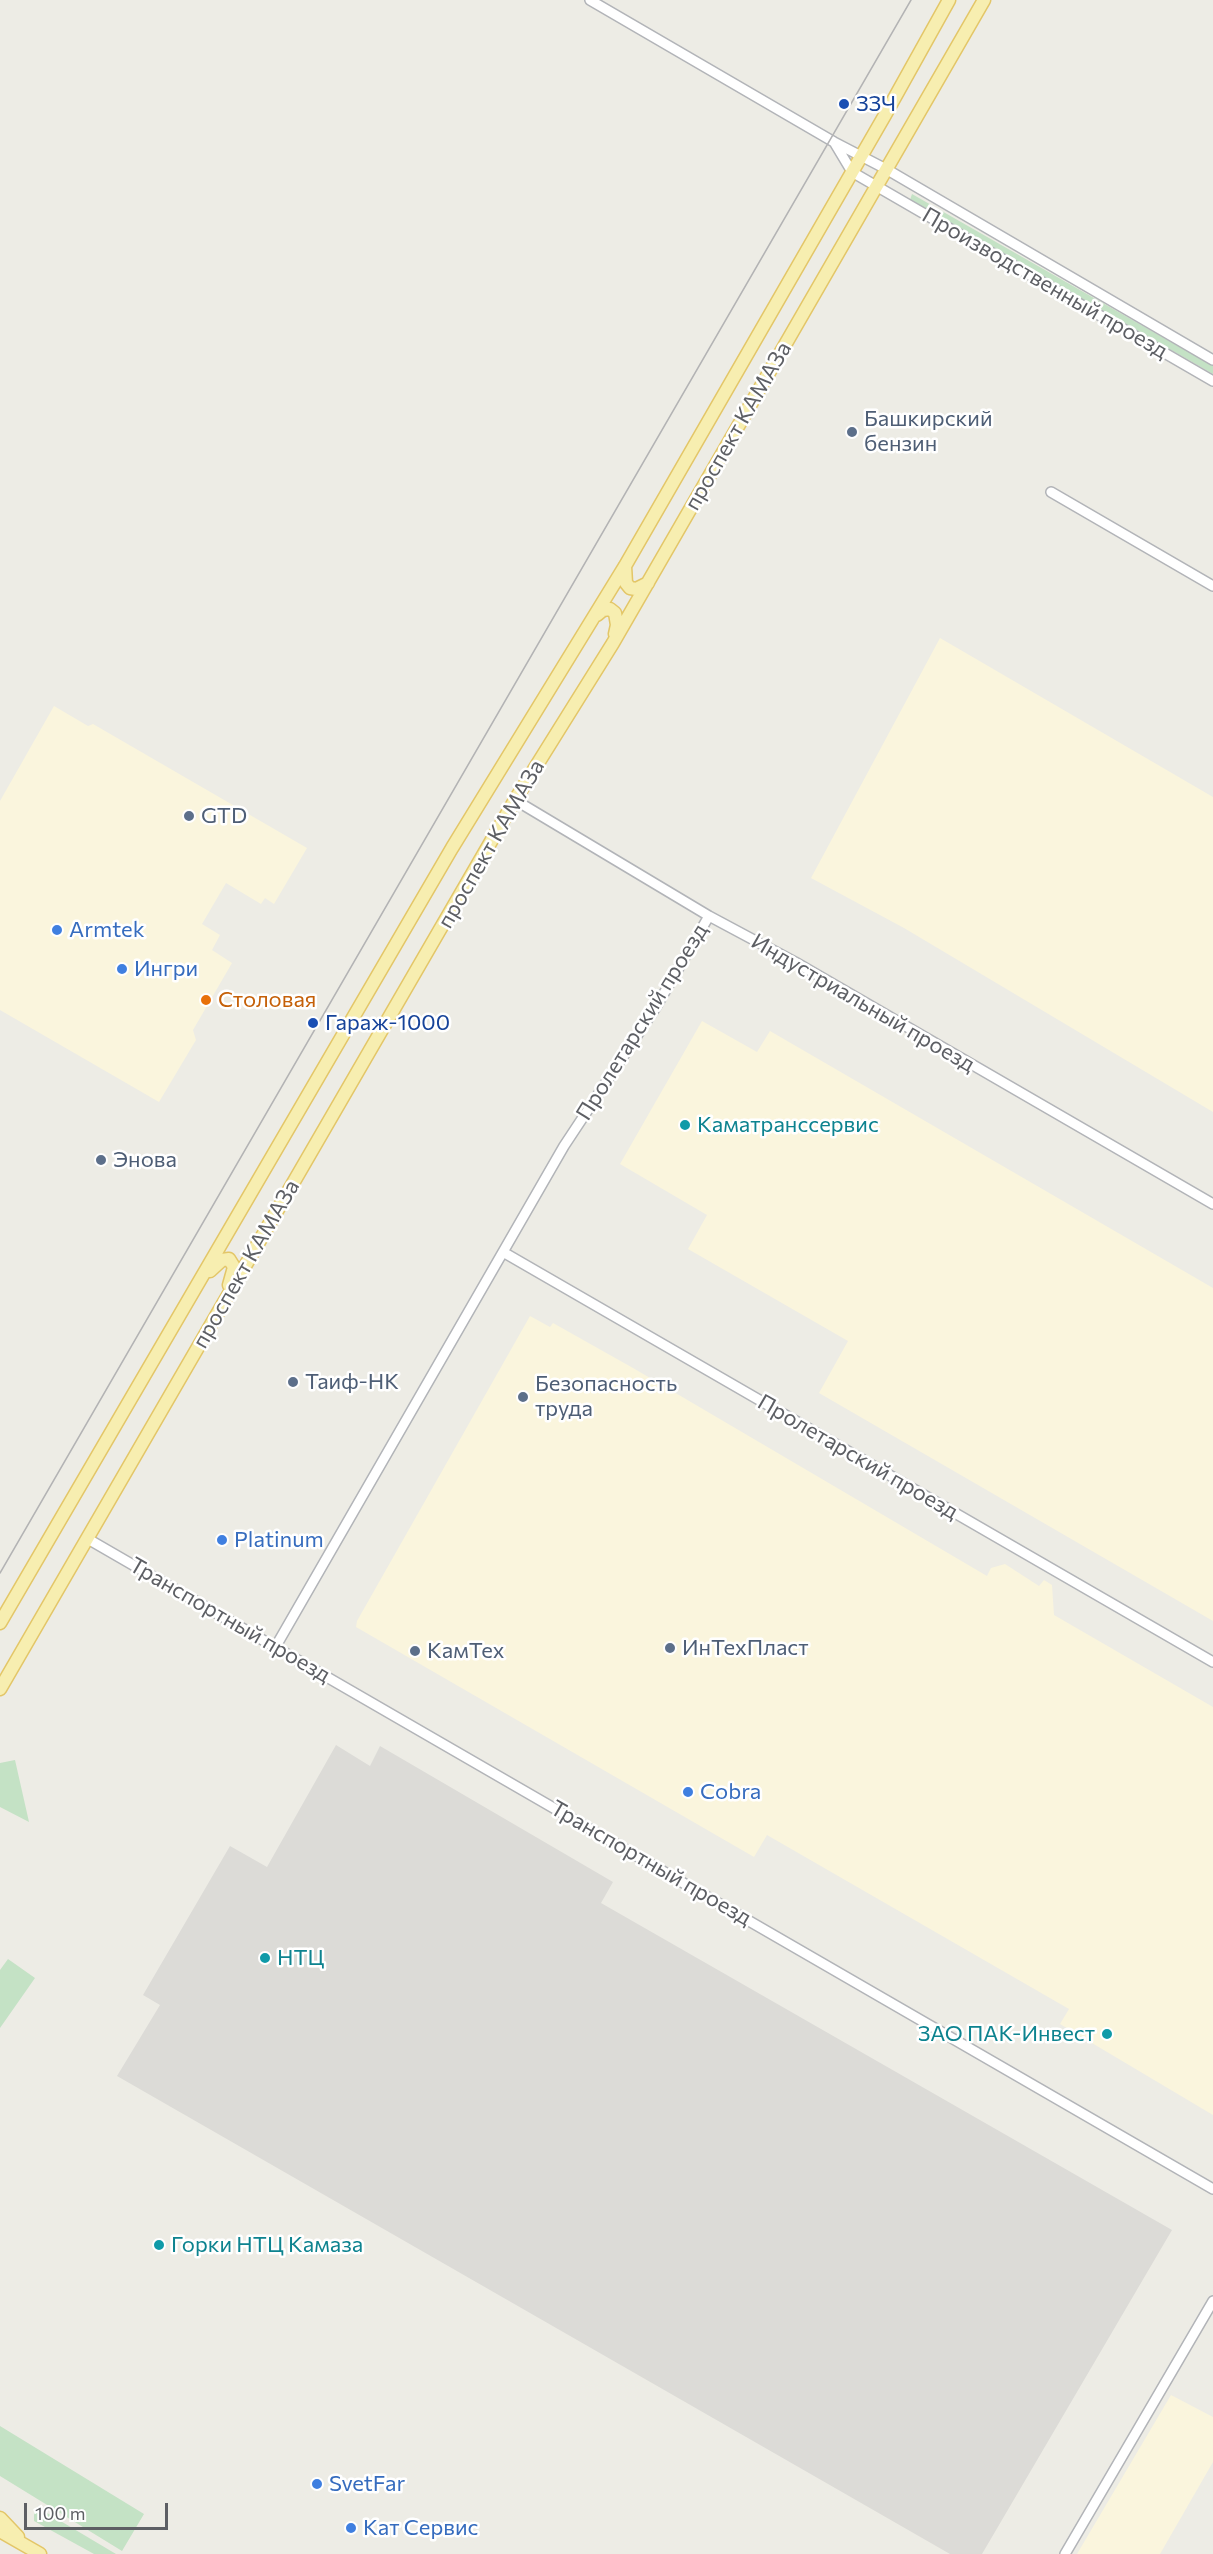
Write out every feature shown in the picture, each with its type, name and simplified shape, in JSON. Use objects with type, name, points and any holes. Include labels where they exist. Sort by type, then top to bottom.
[{"type":"main road","name":"проспект КАМАЗа","points":[[0,1623],[452,848],[625,566],[949,0]]},
{"type":"main road","name":"проспект КАМАЗа","points":[[0,1689],[515,800],[613,644],[984,0]]},
{"type":"main road","points":[[625,566],[626,583],[630,588],[636,589],[648,583]]},
{"type":"main road","points":[[594,619],[603,610],[610,609],[615,613],[617,625],[613,644]]},
{"type":"main road","points":[[199,1282],[222,1260],[229,1259],[234,1267],[225,1301]]},
{"type":"main road","points":[[0,2518],[27,2547]]},
{"type":"main road","points":[[0,2531],[40,2554]]},
{"type":"street","points":[[590,0],[834,142],[861,155]]},
{"type":"street","points":[[834,142],[852,172]]},
{"type":"street","name":"Производственный проезд","points":[[861,155],[1213,360]]},
{"type":"street","name":"Производственный проезд","points":[[852,172],[1213,381]]},
{"type":"street","points":[[1051,492],[1213,586]]},
{"type":"street","name":"Индустриальный проезд","points":[[515,800],[709,916],[795,962],[1213,1204]]},
{"type":"street","name":"Пролетарский проезд","points":[[276,1646],[564,1146],[656,1007],[709,916]]},
{"type":"street","name":"Пролетарский проезд","points":[[503,1252],[1213,1662]]},
{"type":"street","name":"Транспортный проезд","points":[[88,1539],[1213,2189]]},
{"type":"street","points":[[1065,2554],[1213,2301]]},
{"type":"shaded area","points":[[940,638],[1213,797],[1213,1112],[904,928],[811,878]]},
{"type":"shaded area","points":[[54,706],[88,726],[93,724],[307,848],[274,904],[265,898],[261,904],[226,883],[202,924],[220,935],[212,950],[232,963],[193,1030],[196,1040],[159,1102],[0,1010],[0,801]]},
{"type":"shaded area","name":"Каматранссервис","points":[[702,1021],[757,1052],[770,1031],[1213,1288],[1213,1621],[819,1393],[848,1341],[688,1249],[707,1215],[620,1164]]},
{"type":"shaded area","points":[[530,1316],[550,1327],[553,1323],[633,1368],[987,1576],[991,1568],[1005,1564],[1039,1586],[1044,1580],[1052,1585],[1054,1615],[1213,1707],[1213,2115],[1060,2024],[1069,2009],[767,1835],[754,1857],[356,1627],[357,1621]]},
{"type":"shaded area","points":[[336,1745],[370,1766],[380,1746],[613,1882],[601,1903],[1172,2230],[982,2554],[950,2554],[117,2076],[160,2005],[143,1995],[230,1846],[267,1867]]},
{"type":"shaded area","points":[[1171,2395],[1213,2417],[1213,2462],[1160,2554],[1077,2554]]},
{"type":"green space","points":[[912,194],[1213,366],[1213,374],[910,200]]},
{"type":"green space","points":[[15,1760],[29,1822],[0,1807],[0,1763]]},
{"type":"green space","points":[[8,1959],[35,1978],[0,2028],[0,1970]]},
{"type":"green space","points":[[0,2426],[144,2514],[122,2551],[0,2476]]},
{"type":"green space","points":[[42,2510],[116,2554],[94,2554],[34,2521],[34,2512]]},
{"type":"tram line","points":[[0,1573],[911,0]]},
{"type":"place","name":"ЗЗЧ","points":[[844,104]]},
{"type":"place","name":"Башкирский бензин","points":[[852,432]]},
{"type":"place","name":"GTD","points":[[189,816]]},
{"type":"place","name":"Armtek","points":[[57,930]]},
{"type":"place","name":"Ингри","points":[[122,969]]},
{"type":"place","name":"Столовая","points":[[206,1000]]},
{"type":"place","name":"Гараж-1000","points":[[313,1023]]},
{"type":"place","name":"Каматранссервис","points":[[685,1125]]},
{"type":"place","name":"Энова","points":[[101,1160]]},
{"type":"place","name":"Таиф-НК","points":[[293,1382]]},
{"type":"place","name":"Безопасность труда","points":[[523,1397]]},
{"type":"place","name":"Platinum","points":[[222,1540]]},
{"type":"place","name":"ИнТехПласт","points":[[670,1648]]},
{"type":"place","name":"КамТех","points":[[415,1651]]},
{"type":"place","name":"Cobra","points":[[688,1792]]},
{"type":"place","name":"НТЦ","points":[[265,1958]]},
{"type":"place","name":"ЗАО ПАК-Инвест","points":[[1107,2034]]},
{"type":"place","name":"Горки НТЦ Камаза","points":[[159,2245]]},
{"type":"place","name":"SvetFar","points":[[317,2484]]},
{"type":"place","name":"Кат Сервис","points":[[351,2528]]}]
